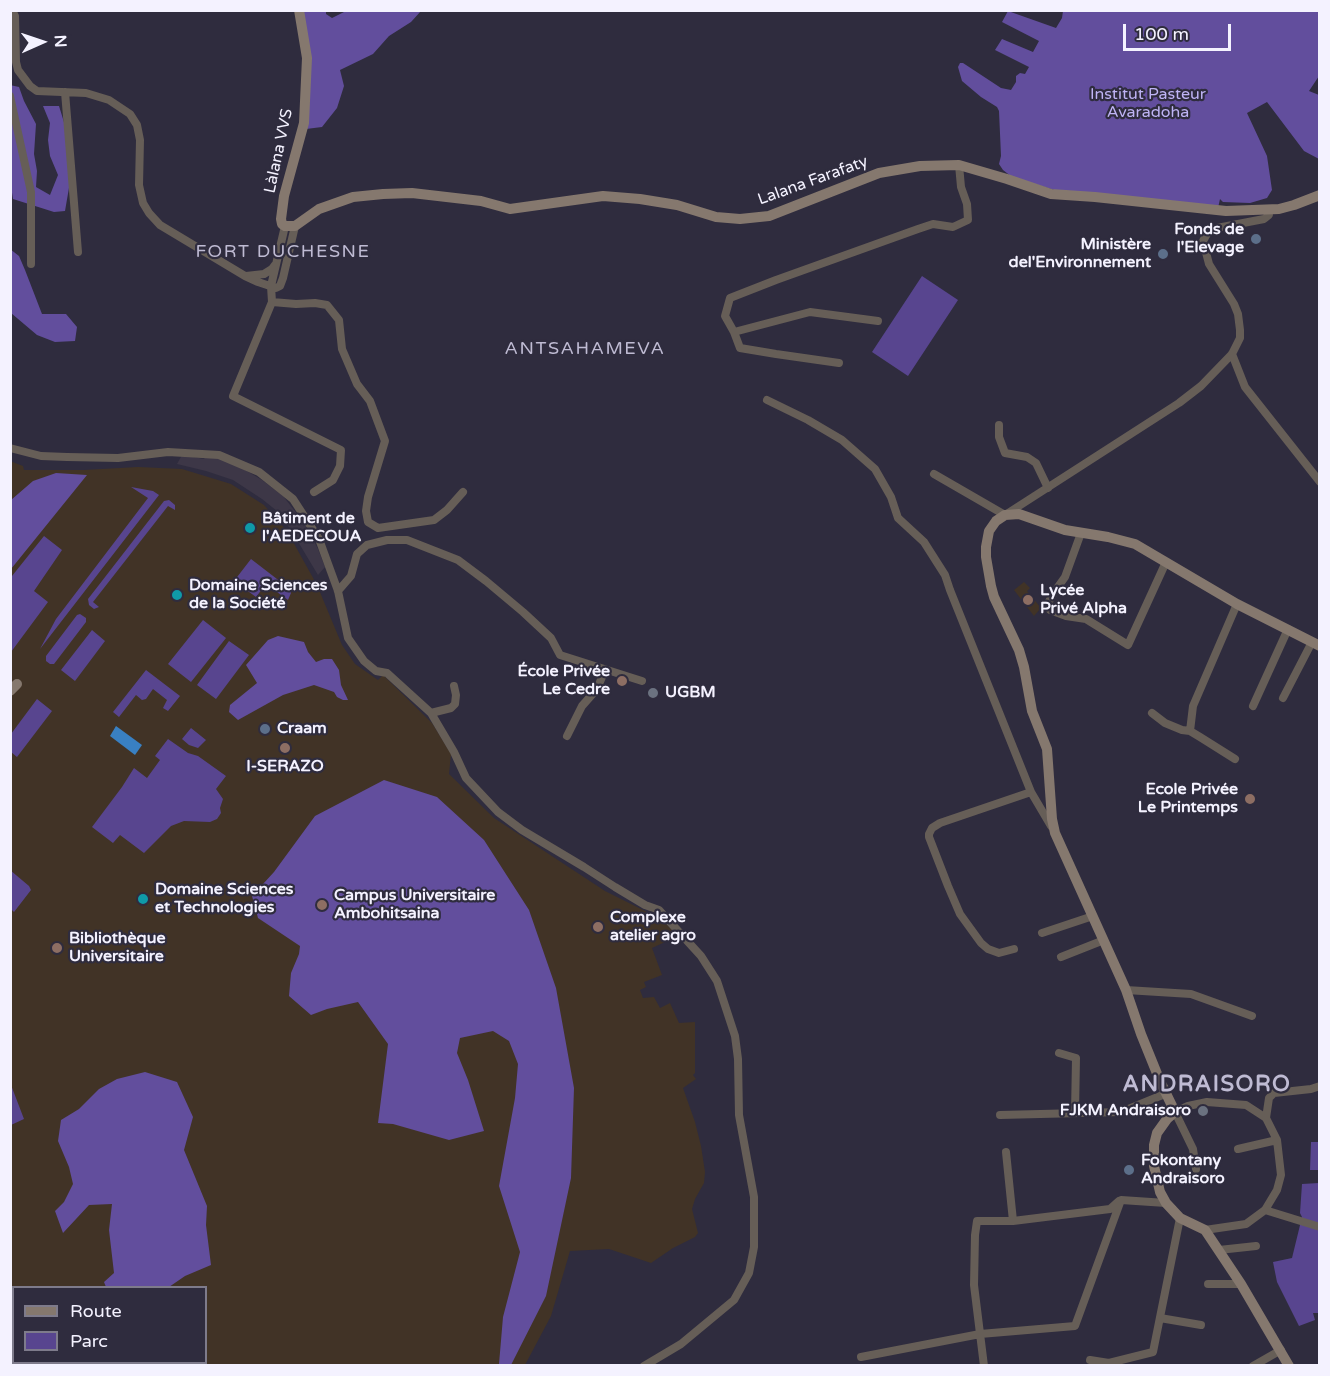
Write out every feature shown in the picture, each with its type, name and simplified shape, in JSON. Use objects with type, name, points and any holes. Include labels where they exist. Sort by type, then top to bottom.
[{"type":"street","points":[[12,10],[15,16],[16,62],[18,70],[30,86],[37,91],[86,93],[109,100],[130,114],[137,125],[140,140],[139,185],[143,203],[160,225],[245,276],[276,288],[280,286],[290,226]]},
{"type":"street","name":"Làlana VVS","points":[[290,226],[282,224],[281,219],[284,196],[304,123],[307,58],[299,10]]},
{"type":"street","points":[[65,92],[78,252]]},
{"type":"street","points":[[10,96],[31,192],[31,264]]},
{"type":"street","points":[[839,363],[740,348],[725,316],[730,298],[933,224],[953,227],[968,220],[967,204],[961,188],[958,165]]},
{"type":"street","name":"Lalana Farafaty","points":[[290,226],[319,209],[353,197],[412,193],[481,201],[510,209],[603,196],[677,205],[716,217],[740,219],[769,216],[879,173],[920,166],[958,165],[1051,194],[1226,211],[1279,209],[1320,195]]},
{"type":"street","points":[[1055,833],[1047,749],[1032,711],[1021,658],[994,597],[986,557],[987,537],[996,521],[1190,394],[1232,354],[1240,338],[1238,314],[1234,303],[1209,264],[1203,241],[1208,232],[1217,228],[1264,219],[1269,215],[1268,209]]},
{"type":"street","points":[[290,226],[277,263],[272,286],[272,302],[233,396],[341,450],[340,466],[333,480],[314,492]]},
{"type":"street","points":[[245,276],[264,274],[277,263]]},
{"type":"street","points":[[272,302],[327,305],[339,320],[342,349],[357,384],[370,401],[385,441],[368,497],[366,511],[368,522],[378,528],[434,520],[447,510],[463,492]]},
{"type":"street","points":[[734,332],[810,312],[878,321]]},
{"type":"street","points":[[1232,354],[1245,387],[1320,482]]},
{"type":"street","points":[[767,400],[842,440],[875,469],[891,497],[898,518],[924,542],[945,574],[1031,792],[1055,833],[1126,990],[1165,1094],[1193,1149],[1196,1168]]},
{"type":"street","points":[[999,425],[999,437],[1005,453],[1027,457],[1036,463],[1048,488]]},
{"type":"street","points":[[10,448],[40,456],[67,457],[118,458],[168,452],[219,455],[259,472],[293,499],[319,539],[338,591],[348,638],[364,661],[376,670],[387,673],[431,712],[466,778],[498,812],[522,830],[635,899],[659,910],[701,956],[717,981],[735,1036],[738,1059],[739,1115],[754,1197],[754,1247],[749,1273],[734,1300],[681,1344],[644,1365]]},
{"type":"street","points":[[934,474],[1005,515],[1019,514],[1065,530],[1135,544],[1237,604],[1316,644],[1283,698]]},
{"type":"street","points":[[1081,533],[1065,577],[1048,603],[1050,610],[1066,616],[1086,619],[1128,645],[1166,562]]},
{"type":"street","points":[[338,591],[351,576],[357,554],[367,545],[387,540],[407,540],[458,560],[486,581],[551,638],[560,655],[642,681]]},
{"type":"street","points":[[1190,731],[1193,706],[1237,604]]},
{"type":"street","points":[[1252,706],[1288,629]]},
{"type":"street","points":[[567,736],[582,705],[597,689],[605,670]]},
{"type":"street","points":[[431,712],[452,708],[456,695],[454,686]]},
{"type":"street","points":[[1152,713],[1165,723],[1190,731],[1235,759]]},
{"type":"street","points":[[1014,949],[999,953],[988,949],[981,943],[960,914],[929,837],[932,828],[940,823],[1031,792]]},
{"type":"street","points":[[1042,933],[1093,916]]},
{"type":"street","points":[[1061,957],[1104,940]]},
{"type":"street","points":[[1126,990],[1191,994],[1252,1016]]},
{"type":"street","points":[[1059,1053],[1076,1058],[1075,1113]]},
{"type":"street","points":[[1266,1118],[1269,1098],[1275,1093],[1320,1086]]},
{"type":"street","points":[[1000,1115],[1121,1112],[1165,1094]]},
{"type":"street","points":[[1205,1230],[1246,1224],[1265,1210],[1277,1190],[1281,1175],[1277,1140],[1266,1118],[1246,1105],[1207,1102],[1188,1106],[1175,1112],[1157,1133],[1154,1145],[1154,1166],[1160,1192],[1166,1203],[1180,1218],[1205,1230],[1289,1365]]},
{"type":"street","points":[[1238,1149],[1277,1140]]},
{"type":"street","points":[[1006,1152],[1013,1221]]},
{"type":"street","points":[[984,1365],[974,1285],[977,1221],[1013,1221],[1110,1209],[1120,1200],[1166,1203]]},
{"type":"street","points":[[861,1357],[980,1334],[1075,1326],[1120,1200]]},
{"type":"street","points":[[1265,1210],[1320,1227]]},
{"type":"street","points":[[1090,1360],[1109,1363],[1153,1352],[1180,1218]]},
{"type":"street","points":[[1219,1250],[1256,1246]]},
{"type":"street","points":[[1208,1284],[1240,1284]]},
{"type":"street","points":[[1160,1318],[1200,1324]]},
{"type":"street","points":[[1253,1365],[1281,1350]]},
{"type":"shaded area","points":[[182,455],[204,459],[206,456],[218,458],[240,467],[283,496],[304,523],[325,567],[318,575],[277,511],[262,499],[233,480],[177,464]]},
{"type":"shaded area","name":"Campus Universitaire Ambohitsaina","points":[[10,461],[23,466],[24,470],[138,467],[182,469],[231,484],[264,505],[287,531],[317,585],[342,645],[355,664],[378,680],[383,675],[432,723],[451,754],[449,774],[494,818],[605,891],[661,919],[678,936],[652,948],[662,975],[644,982],[646,987],[640,990],[643,998],[654,997],[660,1008],[670,1003],[679,1023],[695,1022],[695,1073],[693,1075],[696,1079],[683,1088],[695,1122],[705,1172],[704,1183],[692,1209],[698,1233],[651,1263],[609,1249],[570,1251],[551,1316],[525,1365],[11,1365]]},
{"type":"shaded area","name":"Lycée Privé Alpha","points":[[1024,582],[1030,588],[1027,591],[1041,608],[1034,616],[1014,590]]},
{"type":"green space","name":"Institut Pasteur Avaradoha","points":[[1088,10],[1319,11],[1319,76],[1309,91],[1319,95],[1319,159],[1304,151],[1267,102],[1247,113],[1267,156],[1272,190],[1267,198],[1250,203],[1223,202],[1220,199],[1218,208],[1064,193],[1012,177],[999,164],[1001,156],[999,111],[997,107],[962,81],[958,67],[960,63],[963,63],[1001,88],[1011,90],[1016,82],[1016,76],[1020,73],[1025,74],[1029,67],[995,50],[1002,39],[1033,52],[1039,41],[1002,22],[1008,11],[1056,28],[1063,11],[1087,12]]},
{"type":"green space","points":[[302,11],[326,11],[326,14],[332,18],[346,11],[421,11],[411,22],[389,36],[373,54],[340,70],[344,86],[337,108],[322,127],[306,129]]},
{"type":"green space","points":[[10,85],[19,87],[36,124],[34,154],[37,171],[36,187],[50,195],[58,175],[50,156],[48,140],[50,123],[43,106],[59,106],[67,132],[70,182],[65,211],[54,212],[13,199],[10,180]]},
{"type":"green space","points":[[10,249],[19,256],[42,314],[66,314],[77,327],[75,341],[55,342],[37,335],[11,313]]},
{"type":"green space","points":[[922,276],[958,300],[908,376],[872,352]]},
{"type":"green space","points":[[56,473],[87,475],[11,569],[11,500],[33,481]]},
{"type":"green space","points":[[131,487],[153,491],[159,495],[40,649],[56,619],[148,498]]},
{"type":"green space","points":[[169,500],[175,505],[175,510],[168,506],[93,602],[99,607],[94,609],[89,605],[88,599],[164,501]]},
{"type":"green space","points":[[44,536],[62,550],[34,591],[48,602],[11,652],[11,576]]},
{"type":"green space","points":[[251,559],[290,589],[288,600],[266,584],[256,597],[234,581]]},
{"type":"green space","points":[[80,614],[86,618],[86,622],[54,664],[50,664],[46,661],[46,656]]},
{"type":"green space","points":[[203,620],[226,638],[191,682],[168,664]]},
{"type":"green space","points":[[92,630],[105,641],[75,681],[61,670]]},
{"type":"green space","points":[[278,636],[304,642],[316,662],[332,659],[339,670],[341,685],[348,700],[343,700],[334,692],[314,685],[283,695],[238,720],[229,712],[230,705],[257,683],[246,665],[268,640]]},
{"type":"green space","points":[[229,641],[249,655],[216,699],[197,685]]},
{"type":"green space","points":[[146,670],[180,696],[168,711],[163,708],[167,700],[153,689],[146,699],[142,700],[136,695],[119,717],[113,712]]},
{"type":"green space","points":[[37,699],[52,711],[17,757],[11,752],[11,734]]},
{"type":"green space","points":[[191,728],[206,740],[198,748],[182,739]]},
{"type":"green space","points":[[168,739],[188,753],[198,756],[226,776],[216,789],[223,799],[221,813],[217,819],[210,822],[184,821],[171,826],[144,853],[120,835],[113,843],[92,827],[134,768],[147,778],[160,760],[155,756]]},
{"type":"green space","points":[[384,780],[437,797],[484,840],[529,910],[556,988],[574,1088],[571,1178],[546,1296],[511,1365],[499,1364],[503,1317],[520,1252],[499,1186],[515,1098],[518,1064],[509,1041],[493,1031],[460,1038],[457,1053],[484,1131],[449,1140],[393,1124],[378,1123],[388,1044],[358,1002],[311,1015],[289,996],[291,973],[300,946],[258,918],[252,896],[274,872],[315,816]]},
{"type":"green space","points":[[10,870],[31,890],[14,912],[11,909]]},
{"type":"green space","points":[[145,1072],[177,1082],[193,1117],[184,1150],[207,1206],[206,1225],[211,1265],[185,1276],[170,1286],[106,1286],[104,1282],[114,1273],[109,1230],[112,1204],[89,1205],[63,1233],[55,1211],[64,1202],[73,1184],[69,1167],[58,1141],[61,1120],[79,1109],[99,1089],[117,1079]]},
{"type":"green space","points":[[11,1085],[24,1119],[10,1125]]},
{"type":"green space","points":[[1311,1142],[1319,1142],[1319,1170],[1310,1170]]},
{"type":"green space","points":[[1319,1183],[1320,1313],[1313,1313],[1315,1320],[1299,1326],[1277,1282],[1273,1262],[1292,1258],[1302,1217],[1300,1213],[1302,1184]]},
{"type":"water","points":[[116,726],[142,745],[135,755],[110,736]]},
{"type":"place","name":"Fonds de l'Elevage","points":[[1256,239]]},
{"type":"place","name":"Ministère del'Environnement","points":[[1163,254]]},
{"type":"place","name":"Bâtiment de l'AEDECOUA","points":[[250,528]]},
{"type":"place","name":"Domaine Sciences de la Société","points":[[177,595]]},
{"type":"place","name":"Lycée Privé Alpha","points":[[1028,600]]},
{"type":"place","name":"École Privée Le Cedre","points":[[622,681]]},
{"type":"place","name":"UGBM","points":[[653,693]]},
{"type":"place","name":"Craam","points":[[265,729]]},
{"type":"place","name":"I-SERAZO","points":[[285,748]]},
{"type":"place","name":"Ecole Privée Le Printemps","points":[[1250,799]]},
{"type":"place","name":"Domaine Sciences et Technologies","points":[[143,899]]},
{"type":"place","name":"Campus Universitaire Ambohitsaina","points":[[322,905]]},
{"type":"place","name":"Complexe atelier agro","points":[[598,927]]},
{"type":"place","name":"Bibliothèque Universitaire","points":[[57,948]]},
{"type":"place","name":"FJKM Andraisoro","points":[[1203,1111]]},
{"type":"place","name":"Fokontany Andraisoro","points":[[1129,1170]]},
{"type":"district","name":"FORT DUCHESNE","points":[[283,252]]},
{"type":"district","name":"ANTSAHAMEVA","points":[[585,349]]},
{"type":"district","name":"ANDRAISORO","points":[[1207,1085]]}]
